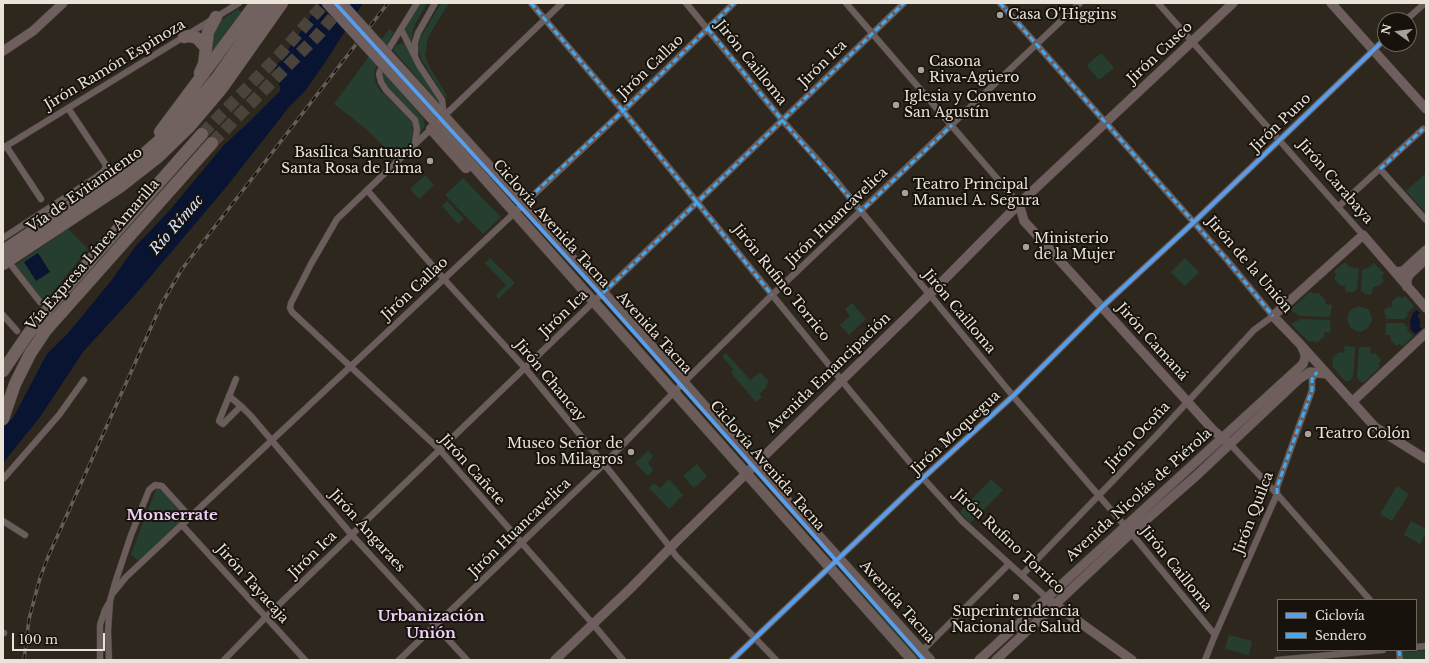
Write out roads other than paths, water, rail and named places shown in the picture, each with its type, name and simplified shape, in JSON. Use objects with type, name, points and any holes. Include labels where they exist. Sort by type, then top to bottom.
[{"type":"highway","points":[[136,161],[193,89],[230,36],[256,3]]},
{"type":"highway","name":"Vía de Evitamiento","points":[[5,258],[136,161],[182,119],[217,78],[269,3]]},
{"type":"highway","name":"Vía de Evitamiento","points":[[5,258],[121,186],[158,157],[189,127],[222,88],[282,3]]},
{"type":"highway","points":[[193,89],[204,64],[208,32],[216,17]]},
{"type":"highway","points":[[184,37],[188,36],[197,38],[202,41],[206,48]]},
{"type":"highway","name":"Vía Expresa Línea Amarilla","points":[[3,371],[28,334],[52,304],[202,134]]},
{"type":"highway","name":"Vía Expresa Línea Amarilla","points":[[3,419],[15,384],[30,354],[46,330],[212,143]]},
{"type":"main road","points":[[3,51],[33,31],[62,3]]},
{"type":"main road","points":[[326,3],[390,73],[433,124]]},
{"type":"main road","points":[[342,3],[444,116]]},
{"type":"main road","name":"Jirón Cusco","points":[[1106,123],[1233,3]]},
{"type":"main road","points":[[1331,3],[1426,109]]},
{"type":"main road","name":"Avenida Tacna","points":[[444,116],[522,204],[685,381],[755,465],[930,660]]},
{"type":"main road","name":"Avenida Emancipación","points":[[555,660],[631,588],[670,547],[744,476],[1019,204],[1106,123]]},
{"type":"main road","name":"Avenida Tacna","points":[[433,124],[744,476],[912,660]]},
{"type":"main road","name":"Jirón Camaná","points":[[1019,204],[1024,221],[1214,431],[1230,444]]},
{"type":"main road","points":[[1273,316],[1363,235]]},
{"type":"main road","name":"Jirón Carabaya","points":[[1363,235],[1426,308]]},
{"type":"main road","points":[[1394,272],[1403,271],[1426,250]]},
{"type":"main road","points":[[1407,287],[1407,279],[1410,274],[1426,259]]},
{"type":"main road","name":"Jirón de la Unión","points":[[1273,316],[1375,427],[1426,460]]},
{"type":"main road","points":[[1352,402],[1426,333]]},
{"type":"main road","name":"Avenida Nicolás de Piérola","points":[[979,660],[1303,364],[1306,358],[1301,345]]},
{"type":"main road","name":"Avenida Nicolás de Piérola","points":[[996,660],[1131,533],[1230,444],[1299,379],[1310,372],[1317,372]]},
{"type":"main road","points":[[1317,372],[1327,374]]},
{"type":"main road","name":"Avenida Tacna","points":[[828,569],[906,660]]},
{"type":"main road","name":"Jirón Rufino Torrico","points":[[1047,598],[1132,660]]},
{"type":"street","name":"Jirón Ramón Espinoza","points":[[4,147],[239,3]]},
{"type":"street","points":[[415,144],[417,129],[415,120],[386,90],[380,78],[381,66],[388,50],[417,3]]},
{"type":"street","points":[[415,56],[415,42],[418,33],[435,3]]},
{"type":"street","name":"Jirón Rufino Torrico","points":[[531,3],[623,111],[841,380],[923,478],[962,521],[1047,598]]},
{"type":"street","points":[[367,190],[415,144],[433,124],[444,116],[562,3]]},
{"type":"street","name":"Jirón Cailloma","points":[[686,3],[782,120],[861,211],[1013,396],[1131,533],[1214,635]]},
{"type":"street","name":"Jirón Callao","points":[[113,593],[126,577],[272,441],[443,278],[623,111],[734,3]]},
{"type":"street","name":"Jirón Camaná","points":[[846,3],[1019,204]]},
{"type":"street","name":"Jirón Ica","points":[[224,660],[266,616],[904,3]]},
{"type":"street","name":"Jirón de la Unión","points":[[1000,3],[1194,222],[1273,316]]},
{"type":"street","name":"Jirón Huancavelica","points":[[399,660],[604,464],[772,295],[1080,3]]},
{"type":"street","name":"Jirón Carabaya","points":[[1158,3],[1363,235]]},
{"type":"street","points":[[1415,12],[1425,3]]},
{"type":"street","points":[[401,28],[415,56],[442,100],[444,116]]},
{"type":"street","name":"Jirón Puno","points":[[1194,222],[1377,47]]},
{"type":"street","points":[[3,238],[106,170],[106,165],[68,108]]},
{"type":"street","points":[[1338,207],[1423,129]]},
{"type":"street","points":[[4,147],[41,199]]},
{"type":"street","points":[[1380,169],[1426,220]]},
{"type":"street","name":"Jirón Chancay","points":[[367,190],[443,278],[525,368],[604,464],[679,559],[776,660]]},
{"type":"street","name":"Jirón Cañete","points":[[367,190],[337,219],[291,303],[290,308],[292,312],[440,450],[623,660]]},
{"type":"street","name":"Jirón Moquegua","points":[[732,660],[923,478],[1013,396],[1102,307],[1194,222]]},
{"type":"street","points":[[5,258],[40,302]]},
{"type":"street","points":[[3,315],[17,331]]},
{"type":"street","name":"Jirón Ocoña","points":[[1022,575],[1254,330],[1273,316]]},
{"type":"street","name":"Jirón Quilca","points":[[1205,660],[1214,635],[1277,494],[1277,487],[1312,390],[1312,379],[1317,372]]},
{"type":"street","points":[[236,379],[219,420],[222,424],[241,406]]},
{"type":"street","points":[[3,479],[59,415],[84,380]]},
{"type":"street","name":"Jirón Angaraes","points":[[229,396],[251,416],[351,534],[467,660]]},
{"type":"street","name":"Jirón Camaná","points":[[1230,444],[1277,494],[1369,599]]},
{"type":"street","points":[[100,660],[100,625],[113,593],[131,535],[149,490],[155,485],[158,485],[166,490],[190,517]]},
{"type":"street","points":[[3,521],[25,535]]},
{"type":"street","name":"Jirón Tayacaja","points":[[182,525],[305,660]]},
{"type":"street","points":[[922,651],[1009,564]]},
{"type":"street","points":[[109,660],[108,618],[110,601]]},
{"type":"street","points":[[1277,660],[1307,659],[1375,651]]},
{"type":"water","name":"Río Rímac","points":[[319,3],[363,3],[305,91],[289,107],[227,186],[135,295],[83,352],[40,417],[3,463],[3,427],[13,418],[47,354],[69,332],[111,281],[135,247],[170,210],[223,146],[280,91],[280,86],[274,74],[275,68]]},
{"type":"water","points":[[38,253],[50,272],[36,281],[24,262]]},
{"type":"water","points":[[1417,310],[1420,313],[1417,316],[1420,320],[1419,326],[1422,329],[1415,334],[1411,330],[1410,321],[1413,313]]},
{"type":"tunnel","points":[[202,134],[281,53],[325,3]]},
{"type":"tunnel","points":[[212,143],[317,36],[345,3]]},
{"type":"railway","points":[[24,660],[29,619],[40,578],[48,557],[162,303],[182,269],[388,3]]},
{"type":"place","name":"Casa O'Higgins","points":[[1000,15]]},
{"type":"place","name":"Casona Riva-Agüero","points":[[921,70]]},
{"type":"place","name":"Iglesia y Convento San Agustín","points":[[896,105]]},
{"type":"place","name":"Basílica Santuario Santa Rosa de Lima","points":[[430,161]]},
{"type":"place","name":"Teatro Principal Manuel A. Segura","points":[[905,193]]},
{"type":"place","name":"Ministerio de la Mujer","points":[[1026,247]]},
{"type":"place","name":"Teatro Colón","points":[[1308,434]]},
{"type":"place","name":"Museo Señor de los Milagros","points":[[631,452]]},
{"type":"place","name":"Superintendencia Nacional de Salud","points":[[1016,597]]},
{"type":"district","name":"Monserrate","points":[[172,516]]},
{"type":"district","name":"Urbanización Unión","points":[[431,626]]}]
